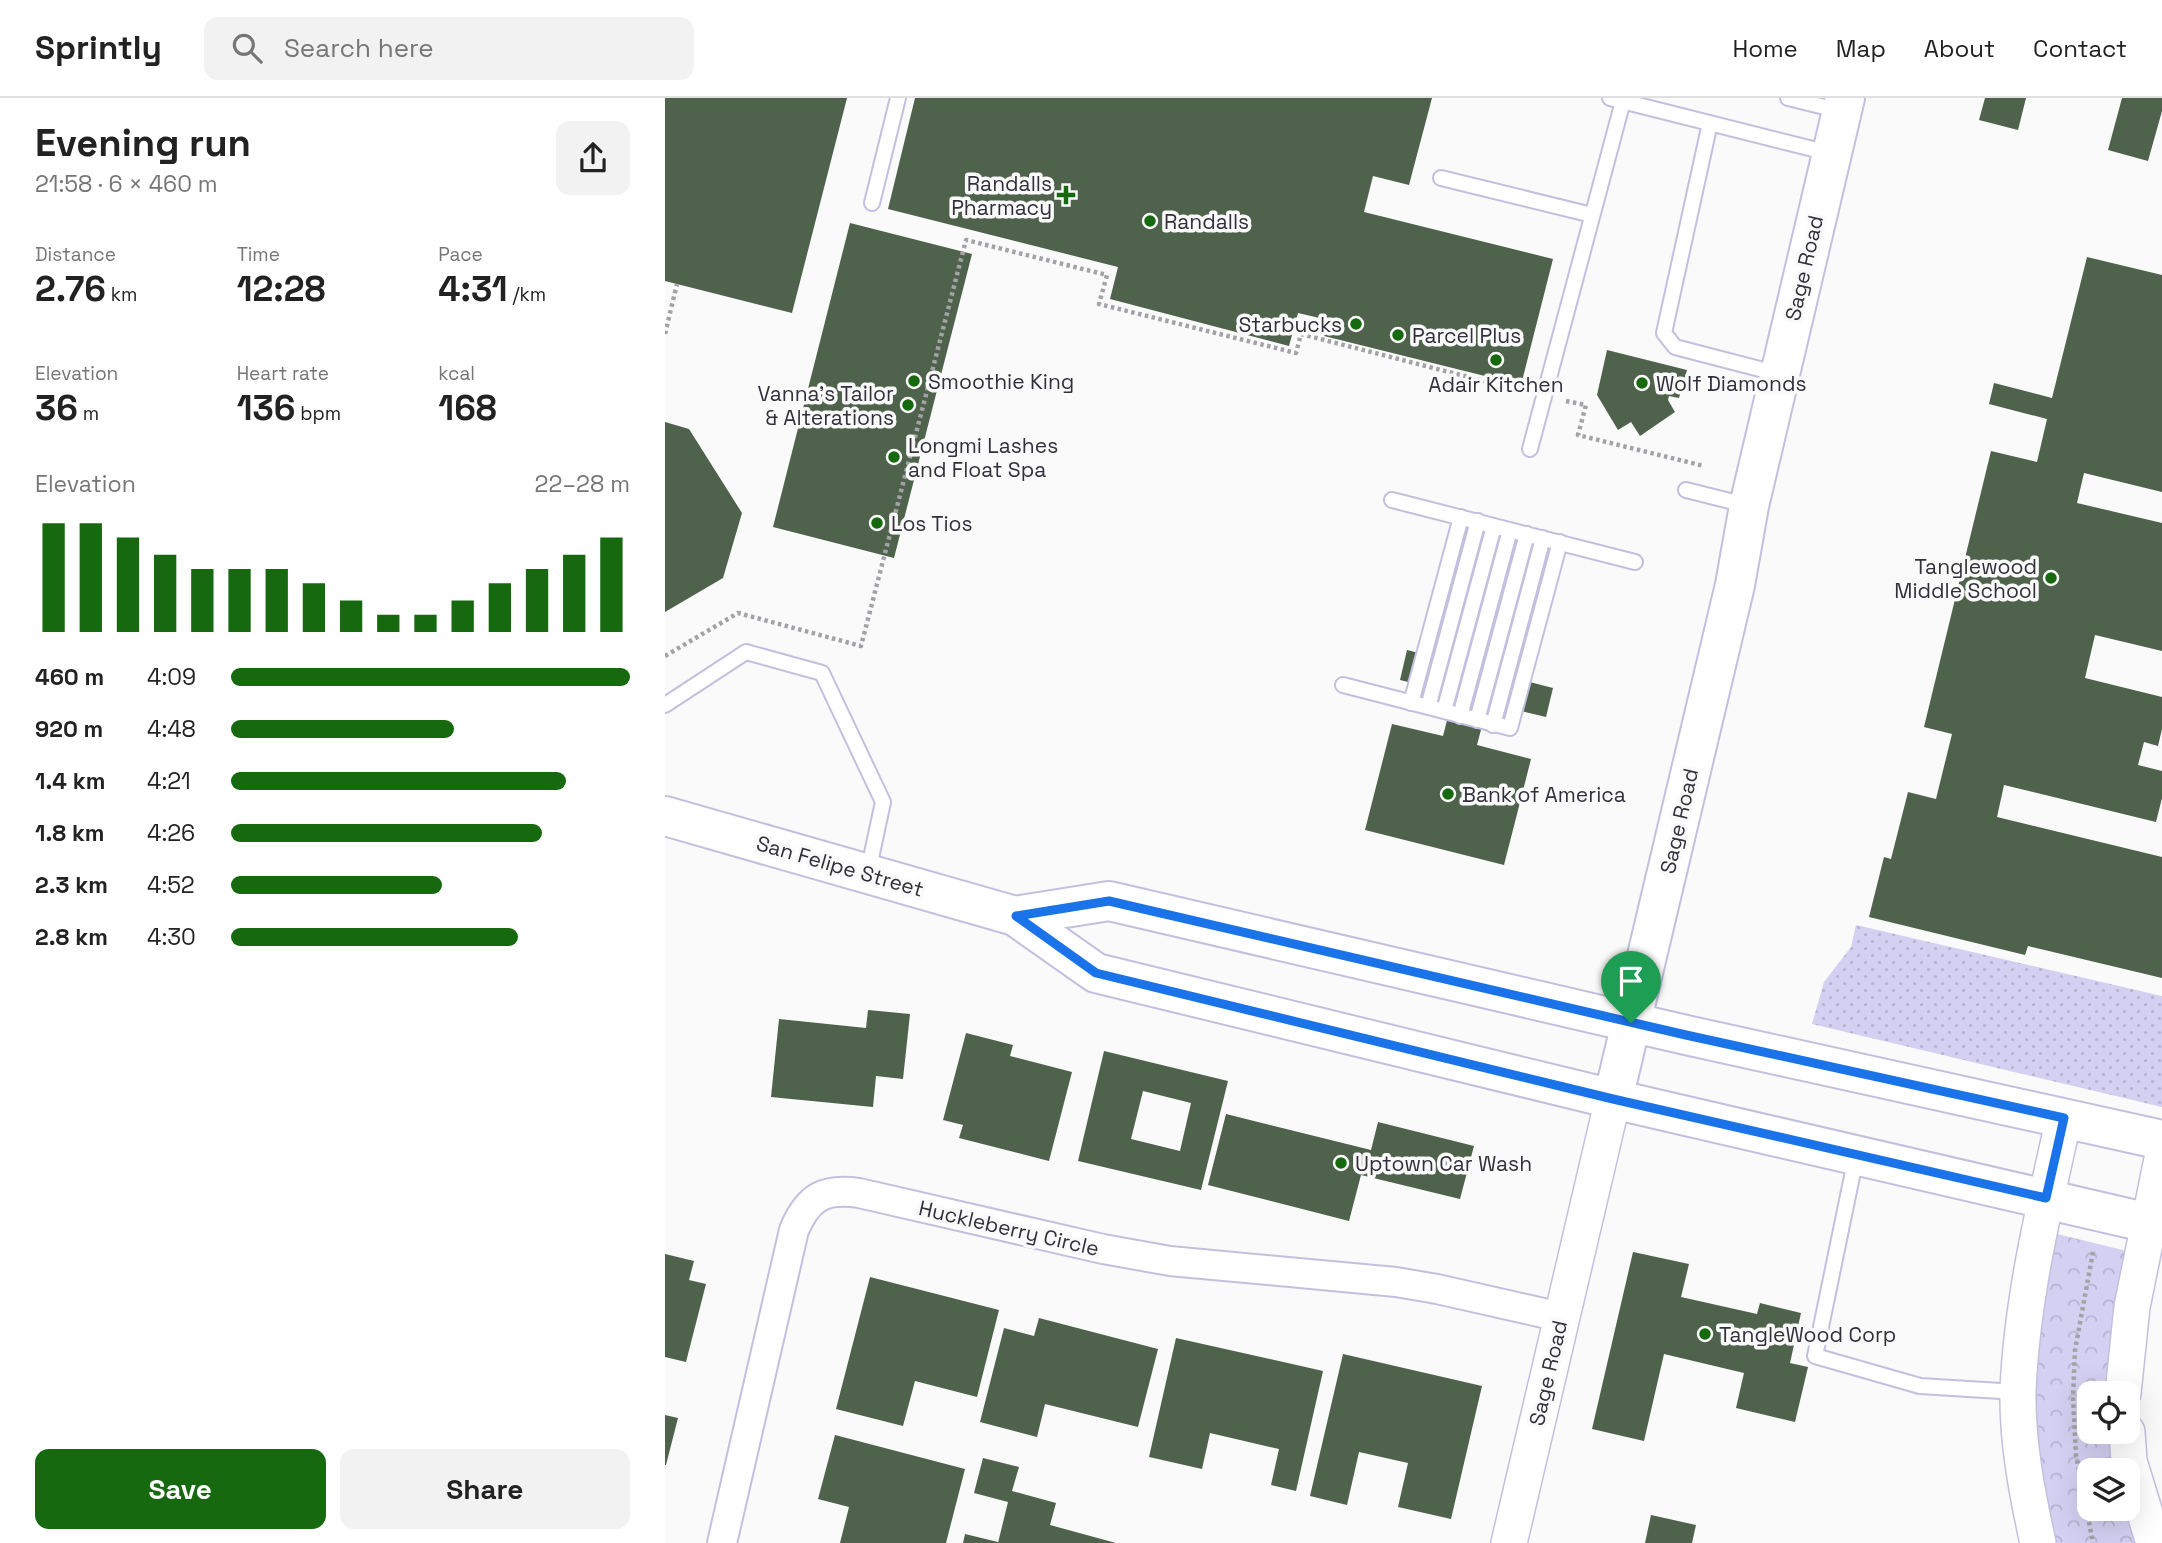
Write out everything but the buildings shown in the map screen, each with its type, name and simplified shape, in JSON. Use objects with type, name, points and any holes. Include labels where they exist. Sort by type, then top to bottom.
[{"type":"main road","name":"Sage Road","points":[[1613,1099],[1735,585],[1749,506],[1843,105]]},
{"type":"main road","name":"San Felipe Street","points":[[665,816],[1016,916],[1096,973],[1613,1099],[2156,1224]]},
{"type":"main road","name":"San Felipe Street","points":[[1016,916],[1109,901],[1631,1023],[2162,1140]]},
{"type":"street","name":"Sage Road","points":[[1509,1543],[1613,1099]]},
{"type":"street","points":[[2038,1543],[2025,1483],[2018,1392],[2027,1291],[2064,1118]]},
{"type":"street","points":[[2124,1381],[2132,1307],[2156,1224],[2162,1159]]},
{"type":"street","name":"Huckleberry Circle","points":[[722,1543],[794,1230],[801,1214],[811,1203],[832,1191],[859,1193],[1036,1235],[1170,1261],[1397,1282],[1561,1317]]},
{"type":"street","points":[[2128,1444],[2129,1461],[2154,1543]]},
{"type":"lane","points":[[872,203],[898,98]]},
{"type":"lane","points":[[1788,98],[1843,105]]},
{"type":"lane","points":[[1530,449],[1592,215],[1616,100],[1831,154]]},
{"type":"lane","points":[[1710,123],[1664,332],[1675,346],[1780,374]]},
{"type":"lane","points":[[1441,178],[1592,215]]},
{"type":"lane","points":[[1686,490],[1749,506]]},
{"type":"lane","points":[[1392,500],[1635,562]]},
{"type":"lane","points":[[1411,703],[1461,517]]},
{"type":"lane","points":[[1428,707],[1478,521]]},
{"type":"lane","points":[[1444,711],[1494,526]]},
{"type":"lane","points":[[1460,716],[1510,530]]},
{"type":"lane","points":[[1477,720],[1527,534]]},
{"type":"lane","points":[[1493,725],[1543,538]]},
{"type":"lane","points":[[1343,685],[1510,729],[1560,542]]},
{"type":"lane","points":[[665,705],[746,652],[822,673],[883,802],[868,874]]},
{"type":"lane","points":[[1857,1155],[1815,1356],[1920,1386],[2018,1392]]},
{"type":"path","points":[[861,646],[966,240],[1107,275],[1100,304],[1296,353],[1301,334],[1586,405],[1578,435],[1705,466]]},
{"type":"path","points":[[665,334],[677,284]]},
{"type":"path","points":[[2092,1252],[2075,1350],[2073,1397],[2076,1455],[2092,1543]]},
{"type":"green space","points":[[1856,925],[2162,996],[2162,1107],[1812,1024],[1824,982],[1851,947]]},
{"type":"green space","points":[[2049,1232],[2131,1252],[2114,1381],[2077,1381],[2077,1444],[2114,1444],[2118,1458],[2077,1458],[2077,1521],[2132,1521],[2140,1543],[2049,1543],[2027,1386]]},
{"type":"place","name":"Randalls Pharmacy","points":[[1066,195]]},
{"type":"place","name":"Randalls","points":[[1150,221]]},
{"type":"place","name":"Starbucks","points":[[1356,324]]},
{"type":"place","name":"Parcel Plus","points":[[1398,335]]},
{"type":"place","name":"Adair Kitchen","points":[[1496,360]]},
{"type":"place","name":"Smoothie King","points":[[914,381]]},
{"type":"place","name":"Wolf Diamonds","points":[[1642,383]]},
{"type":"place","name":"Vanna's Tailor & Alterations","points":[[908,405]]},
{"type":"place","name":"Longmi Lashes and Float Spa","points":[[894,457]]},
{"type":"place","name":"Los Tios","points":[[877,523]]},
{"type":"place","name":"Tanglewood Middle School","points":[[2051,578]]},
{"type":"place","name":"Bank of America","points":[[1448,794]]},
{"type":"place","name":"Uptown Car Wash","points":[[1341,1163]]},
{"type":"place","name":"TangleWood Corp","points":[[1705,1334]]},
{"type":"route","points":[[1109,901],[1631,1023],[2064,1118],[2046,1198],[1613,1099],[1096,973],[1016,916],[1109,901]]}]
